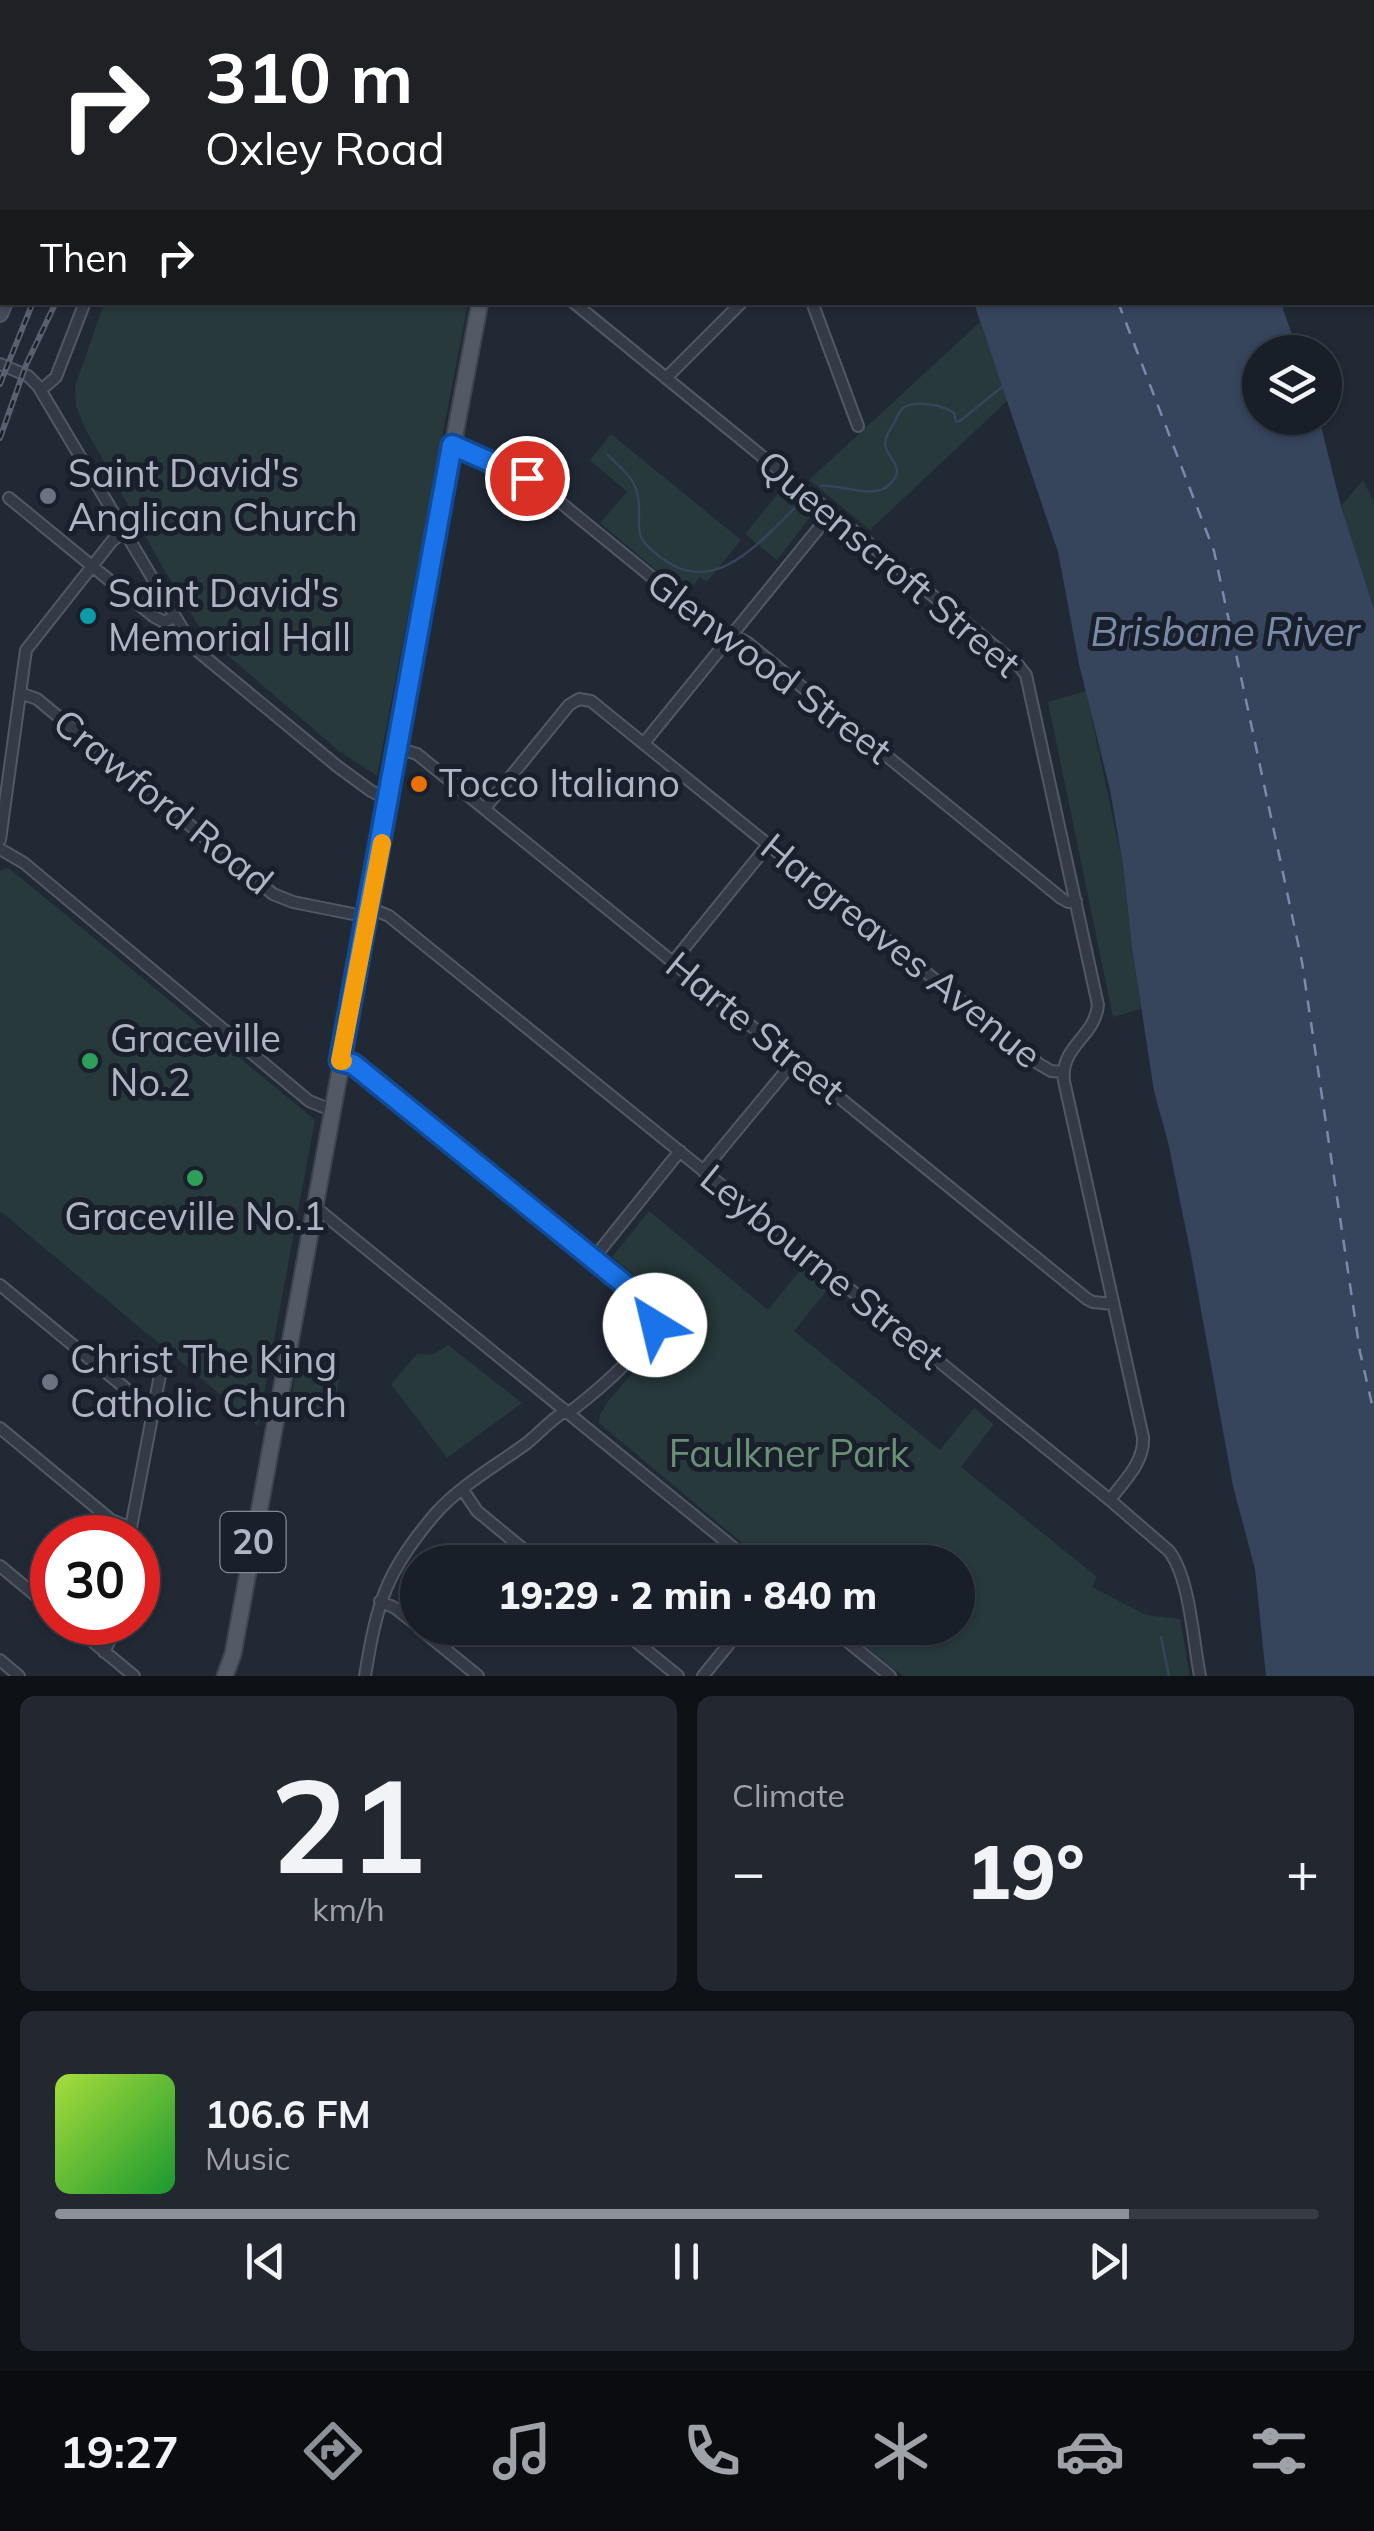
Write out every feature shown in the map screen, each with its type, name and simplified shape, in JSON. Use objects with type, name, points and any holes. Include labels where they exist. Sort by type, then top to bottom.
[{"type":"main road","name":"20","points":[[229,1673],[479,305]]},
{"type":"street","points":[[41,390],[58,373],[84,305]]},
{"type":"street","name":"Queenscroft Street","points":[[577,305],[1024,672],[1098,1011],[1068,1056],[1063,1072]]},
{"type":"street","points":[[666,378],[739,305]]},
{"type":"street","points":[[813,305],[858,426]]},
{"type":"street","points":[[0,364],[28,376],[41,390],[191,645],[337,766],[370,791],[390,800]]},
{"type":"street","name":"Glenwood Street","points":[[452,445],[539,485],[724,636],[748,643],[1062,898],[1076,901]]},
{"type":"street","points":[[10,498],[158,619],[166,622],[174,617]]},
{"type":"street","points":[[644,744],[831,512]]},
{"type":"street","points":[[0,840],[29,644],[116,536],[124,532]]},
{"type":"street","name":"Crawford Road","points":[[20,692],[37,699],[273,894],[293,902],[369,912]]},
{"type":"street","name":"Hargreaves Avenue","points":[[485,808],[566,709],[579,699],[596,703],[1039,1064],[1063,1072],[1144,1446],[1137,1463],[1110,1500]]},
{"type":"street","name":"Harte Street","points":[[398,748],[418,754],[1086,1299],[1113,1304]]},
{"type":"street","points":[[674,962],[768,845]]},
{"type":"street","points":[[0,849],[24,863],[309,1101],[331,1110]]},
{"type":"street","name":"Leybourne Street","points":[[369,912],[390,916],[1110,1500],[1172,1555],[1185,1592],[1200,1676]]},
{"type":"street","points":[[703,1170],[795,1060]]},
{"type":"street","points":[[340,1061],[353,1064],[650,1305],[656,1314],[654,1328],[618,1372],[574,1410],[559,1415],[438,1510],[393,1570],[380,1601],[364,1676]]},
{"type":"street","points":[[592,1259],[680,1151]]},
{"type":"street","points":[[315,1206],[730,1545]]},
{"type":"street","points":[[0,1284],[136,1397],[154,1406]]},
{"type":"street","points":[[133,1515],[164,1354]]},
{"type":"street","points":[[0,1428],[106,1515]]},
{"type":"street","points":[[463,1490],[477,1511],[518,1545]]},
{"type":"street","points":[[0,1566],[30,1591]]},
{"type":"street","points":[[380,1601],[400,1612]]},
{"type":"street","points":[[96,1645],[134,1676]]},
{"type":"street","points":[[104,1652],[108,1645]]},
{"type":"street","points":[[440,1645],[478,1676]]},
{"type":"street","points":[[640,1645],[678,1676]]},
{"type":"street","points":[[703,1676],[728,1645]]},
{"type":"street","points":[[851,1645],[890,1676]]},
{"type":"street","points":[[0,1660],[20,1676]]},
{"type":"green space","points":[[100,305],[468,305],[377,776],[339,751],[204,635],[162,566],[76,406],[75,387]]},
{"type":"green space","points":[[980,322],[1008,400],[870,530],[809,480]]},
{"type":"green space","points":[[611,434],[741,540],[707,582],[700,577],[686,595],[600,523],[627,492],[590,460]]},
{"type":"green space","points":[[1363,480],[1374,502],[1374,609],[1341,506]]},
{"type":"green space","points":[[780,491],[811,516],[777,560],[745,534]]},
{"type":"green space","points":[[1086,691],[1123,865],[1141,1009],[1113,1017],[1048,702]]},
{"type":"green space","points":[[6,868],[315,1120],[258,1426],[0,1211],[0,871]]},
{"type":"green space","name":"Faulkner Park","points":[[649,1211],[768,1310],[802,1268],[828,1289],[794,1331],[940,1450],[974,1408],[994,1424],[961,1467],[1097,1577],[1092,1587],[1146,1615],[1180,1619],[1190,1676],[903,1676],[864,1645],[975,1645],[975,1545],[745,1545],[599,1423],[608,1401],[683,1315],[612,1257]]},
{"type":"green space","points":[[448,1345],[522,1403],[447,1458],[391,1384],[417,1354],[432,1355]]},
{"type":"green space","points":[[296,1371],[339,1380],[331,1420],[289,1412]]},
{"type":"water","name":"Brisbane River","points":[[975,305],[1282,305],[1292,335],[1242,335],[1242,435],[1323,435],[1374,609],[1374,1676],[1266,1676],[1255,1569],[1233,1486],[1191,1255],[1154,1091],[1110,790],[1079,664],[1058,552]]},
{"type":"waterway","points":[[821,486],[882,489],[897,473],[885,444],[902,409],[913,404],[936,406],[954,413],[956,422],[1002,387]]},
{"type":"waterway","points":[[608,455],[635,487],[643,540],[663,559],[683,570],[702,572],[738,559],[800,503]]},
{"type":"waterway","points":[[1161,1637],[1169,1676]]},
{"type":"ferry route","points":[[1119,305],[1214,551],[1302,962],[1360,1352],[1374,1413]]},
{"type":"railway","points":[[0,384],[32,305]]},
{"type":"railway","points":[[0,438],[26,365],[55,305]]},
{"type":"slow traffic","points":[[343,1061],[382,843]]},
{"type":"place","name":"Saint David's Anglican Church","points":[[48,496]]},
{"type":"place","name":"Saint David's Memorial Hall","points":[[88,616]]},
{"type":"place","name":"Tocco Italiano","points":[[419,784]]},
{"type":"place","name":"Graceville No.2","points":[[90,1061]]},
{"type":"place","name":"Graceville No.1","points":[[195,1178]]},
{"type":"place","name":"Christ The King Catholic Church","points":[[50,1382]]},
{"type":"route","points":[[527,478],[452,445],[340,1061],[353,1064],[650,1305],[656,1314],[655,1325]]}]
